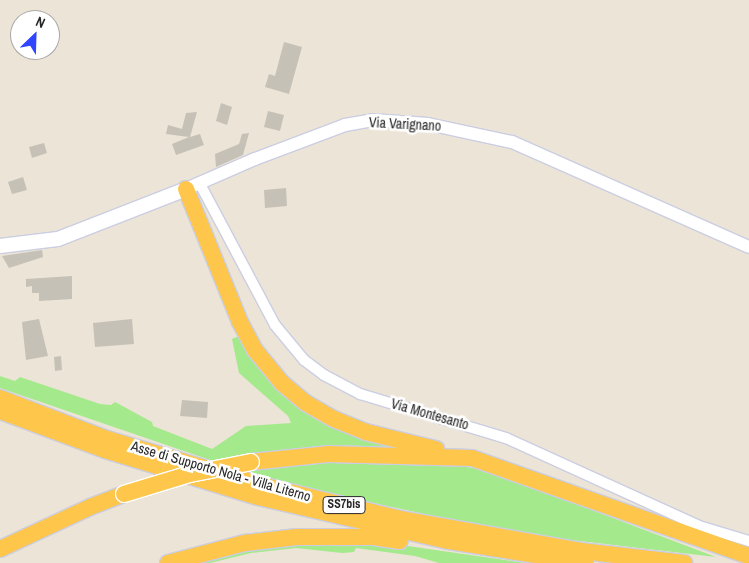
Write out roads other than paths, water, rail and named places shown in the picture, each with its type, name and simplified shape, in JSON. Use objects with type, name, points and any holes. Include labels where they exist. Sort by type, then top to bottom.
[{"type":"highway","points":[[193,187],[240,322],[255,350],[282,383],[306,403],[334,419],[366,432],[472,458],[749,556]]},
{"type":"highway","name":"Asse di Supporto Nola - Villa Literno","points":[[5,405],[26,422],[105,450],[258,496],[431,538],[585,563]]},
{"type":"highway","name":"Asse di Supporto Nola - Villa Literno","points":[[5,405],[107,439],[252,482],[400,519],[581,551],[684,563]]},
{"type":"highway","points":[[0,418],[26,422]]},
{"type":"highway","points":[[0,550],[30,533],[124,494],[190,474],[251,462],[328,454],[472,458]]},
{"type":"highway","points":[[168,563],[245,543],[297,537],[374,537],[404,542],[431,538]]},
{"type":"main road","name":"Via Varignano","points":[[0,246],[58,239],[193,187]]},
{"type":"street","name":"Via Varignano","points":[[193,187],[255,159],[346,125],[373,120],[428,124],[512,142],[749,247]]},
{"type":"street","name":"Via Montesanto","points":[[193,187],[275,325],[304,360],[324,375],[360,394],[506,438],[699,526],[749,541]]}]
